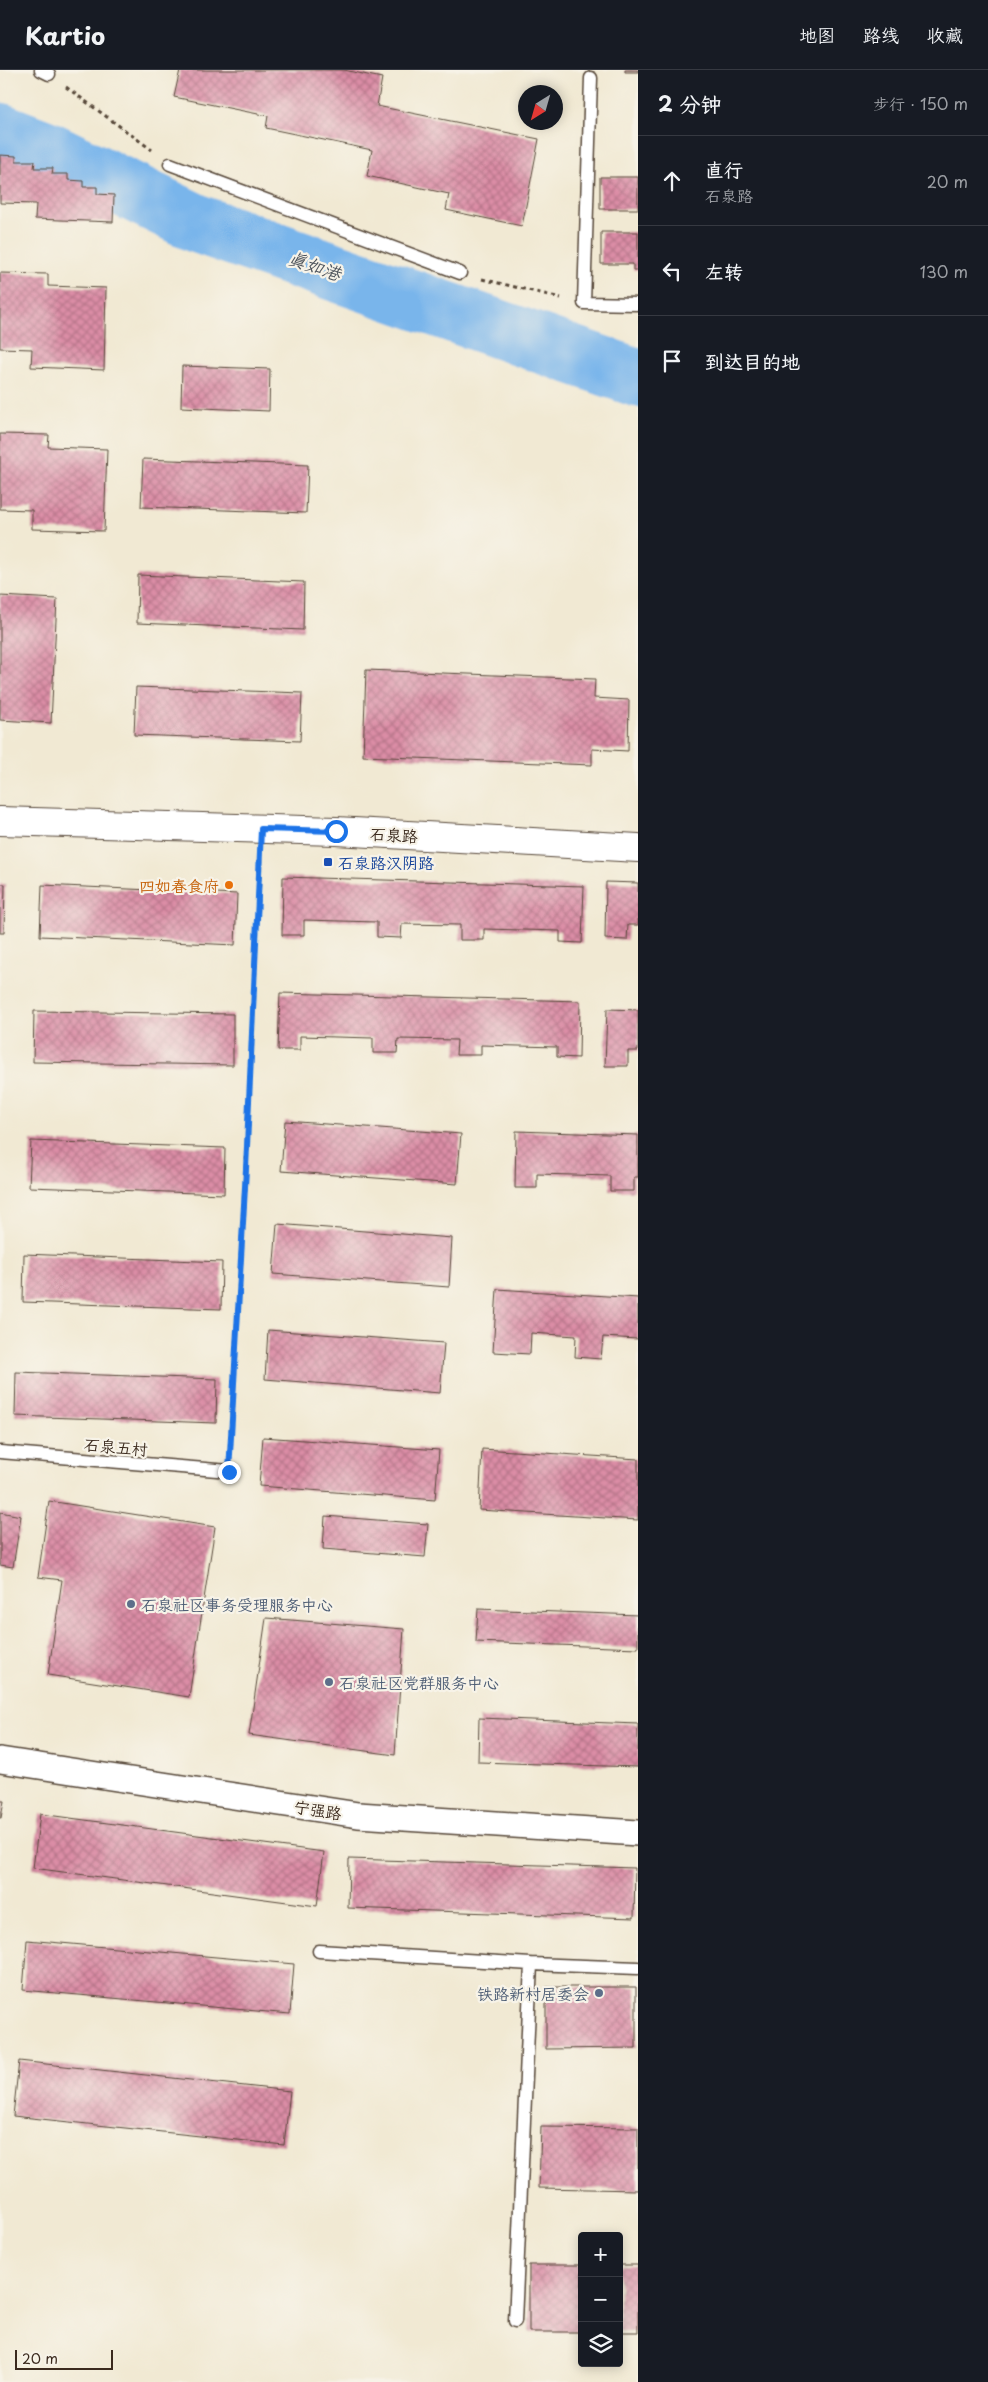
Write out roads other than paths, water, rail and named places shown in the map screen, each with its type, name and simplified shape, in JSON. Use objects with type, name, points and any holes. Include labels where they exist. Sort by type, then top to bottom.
[{"type":"street","name":"石泉路","points":[[0,821],[336,831],[638,848]]},
{"type":"street","name":"宁强路","points":[[0,1760],[358,1815],[638,1833]]},
{"type":"lane","points":[[591,78],[584,303],[638,304]]},
{"type":"lane","points":[[170,164],[460,274]]},
{"type":"lane","name":"石泉五村","points":[[0,1452],[229,1472]]},
{"type":"lane","points":[[319,1951],[531,1964],[638,1968]]},
{"type":"lane","points":[[515,2321],[531,1964]]},
{"type":"water","points":[[0,114],[208,209],[638,360],[638,378],[198,224],[0,138]]},
{"type":"waterway","name":"真如港","points":[[0,132],[47,150],[198,224],[638,378]]},
{"type":"place","name":"石泉路汉阴路","points":[[328,862]]},
{"type":"place","name":"四如春食府","points":[[229,885]]},
{"type":"place","name":"石泉社区事务受理服务中心","points":[[131,1604]]},
{"type":"place","name":"石泉社区党群服务中心","points":[[329,1682]]},
{"type":"place","name":"铁路新村居委会","points":[[599,1993]]}]
